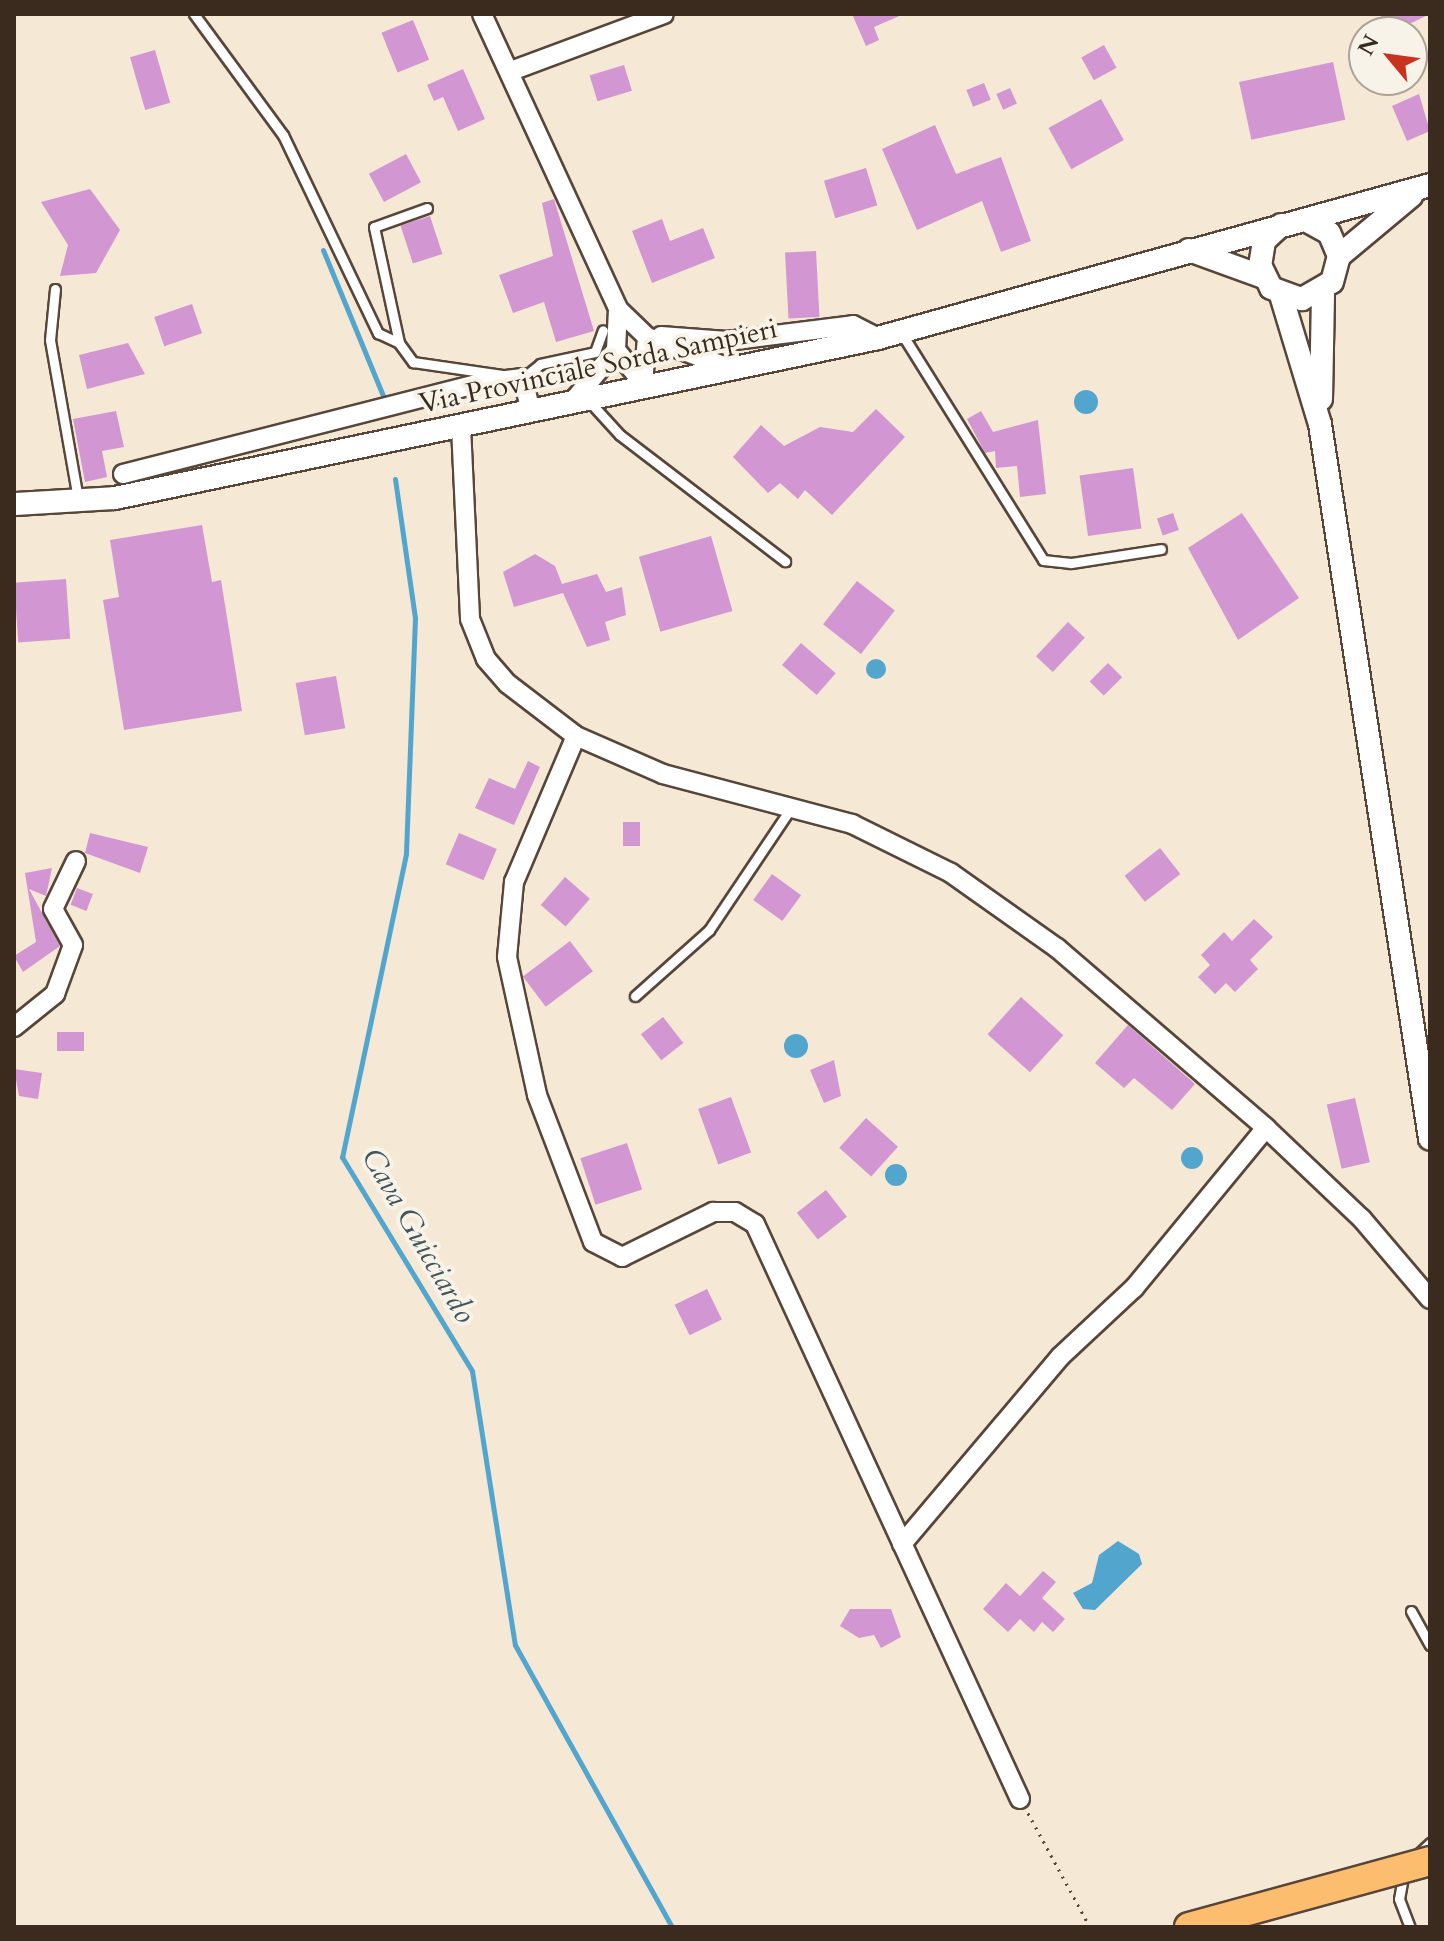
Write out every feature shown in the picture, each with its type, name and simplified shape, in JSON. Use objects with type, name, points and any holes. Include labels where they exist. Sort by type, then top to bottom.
[{"type":"main road","points":[[1189,1927],[1430,1861]]},
{"type":"street","points":[[482,14],[511,71],[618,309],[641,332],[729,368]]},
{"type":"street","points":[[511,71],[664,14]]},
{"type":"street","points":[[1263,277],[1260,253],[1282,224],[1428,185]]},
{"type":"street","points":[[1320,424],[1323,291],[1339,256],[1428,185]]},
{"type":"street","points":[[1306,220],[1329,233],[1339,256]]},
{"type":"street","name":"Via Provinciale Sorda Sampieri","points":[[14,504],[79,502],[461,427],[643,383],[878,338],[1282,224]]},
{"type":"street","points":[[1188,250],[1263,277],[1281,295],[1320,424],[1430,1139]]},
{"type":"street","points":[[1281,295],[1302,299],[1323,291]]},
{"type":"street","points":[[579,399],[616,350],[618,309]]},
{"type":"street","points":[[641,332],[694,341],[853,325],[878,338]]},
{"type":"street","points":[[641,332],[643,383]]},
{"type":"street","points":[[616,350],[643,383]]},
{"type":"street","points":[[123,474],[523,378],[531,412]]},
{"type":"street","points":[[461,427],[470,619],[486,659],[508,684],[576,736],[663,774],[789,811],[852,824],[951,873],[1057,948],[1266,1128],[1381,1238],[1430,1299]]},
{"type":"street","points":[[576,736],[514,882],[507,957],[537,1095],[593,1242],[622,1257],[713,1212],[735,1212],[755,1224],[1020,1799]]},
{"type":"street","points":[[14,1027],[55,994],[73,945],[53,909],[76,861]]},
{"type":"street","points":[[902,1544],[1061,1356],[1134,1288],[1266,1128]]},
{"type":"lane","points":[[194,14],[283,135],[378,333],[399,343]]},
{"type":"lane","points":[[427,208],[374,227],[399,343],[413,362],[438,369],[489,367],[523,378],[540,364],[595,352],[603,330]]},
{"type":"lane","points":[[55,289],[50,340],[79,502]]},
{"type":"lane","points":[[900,331],[1043,560],[1071,563],[1161,549]]},
{"type":"lane","points":[[579,399],[620,435],[785,561]]},
{"type":"lane","points":[[635,996],[709,930],[789,811]]},
{"type":"lane","points":[[1411,1611],[1430,1645]]},
{"type":"lane","points":[[1410,1927],[1399,1899],[1405,1868],[1430,1843]]},
{"type":"path","points":[[1020,1799],[1090,1927]]},
{"type":"water","points":[[1086,390],[1094,394],[1098,402],[1094,410],[1086,414],[1078,410],[1074,402],[1078,394]]},
{"type":"water","points":[[876,659],[883,662],[886,669],[883,676],[876,679],[869,676],[866,669],[869,662]]},
{"type":"water","points":[[796,1034],[805,1037],[808,1046],[805,1055],[796,1058],[787,1055],[784,1046],[787,1037]]},
{"type":"water","points":[[1192,1147],[1200,1150],[1203,1158],[1200,1166],[1192,1169],[1184,1166],[1181,1158],[1184,1150]]},
{"type":"water","points":[[896,1164],[904,1167],[907,1175],[904,1183],[896,1186],[888,1183],[885,1175],[888,1167]]},
{"type":"water","points":[[1118,1541],[1139,1554],[1142,1564],[1095,1610],[1083,1609],[1073,1593],[1092,1583],[1099,1555]]},
{"type":"building","points":[[852,14],[904,14],[874,27],[879,40],[866,46]]},
{"type":"building","points":[[1379,14],[1430,14],[1426,16]]},
{"type":"building","points":[[413,20],[429,60],[398,73],[381,33]]},
{"type":"building","points":[[1104,45],[1117,68],[1094,80],[1081,58]]},
{"type":"building","points":[[155,50],[170,103],[145,110],[130,57]]},
{"type":"building","points":[[1333,62],[1345,120],[1251,140],[1239,82]]},
{"type":"building","points":[[624,65],[632,91],[597,101],[590,76]]},
{"type":"building","points":[[463,69],[485,119],[458,131],[443,97],[434,101],[427,85]]},
{"type":"building","points":[[984,83],[991,100],[973,107],[966,90]]},
{"type":"building","points":[[1010,88],[1017,104],[1003,110],[996,94]]},
{"type":"building","points":[[1420,96],[1430,131],[1407,141],[1392,106]]},
{"type":"building","points":[[1101,99],[1124,140],[1071,169],[1049,128]]},
{"type":"building","points":[[935,125],[956,174],[1001,157],[1031,241],[1001,252],[982,201],[917,230],[882,149]]},
{"type":"building","points":[[406,154],[421,182],[384,202],[369,174]]},
{"type":"building","points":[[866,168],[877,205],[835,218],[824,181]]},
{"type":"building","points":[[90,189],[120,230],[96,273],[60,276],[68,245],[41,202]]},
{"type":"building","points":[[554,199],[594,331],[556,342],[544,302],[513,313],[499,275],[553,256],[542,203]]},
{"type":"building","points":[[430,216],[442,254],[413,264],[401,226]]},
{"type":"building","points":[[662,219],[670,241],[703,228],[715,258],[652,283],[632,231]]},
{"type":"building","points":[[816,251],[819,317],[788,319],[785,253]]},
{"type":"building","points":[[192,304],[202,333],[164,346],[154,317]]},
{"type":"building","points":[[128,343],[145,374],[87,389],[79,355]]},
{"type":"building","points":[[876,409],[905,437],[832,515],[805,490],[798,499],[780,483],[768,493],[733,457],[761,425],[784,446],[820,427],[853,432]]},
{"type":"building","points":[[116,411],[124,447],[102,451],[107,477],[85,482],[73,419]]},
{"type":"building","points":[[981,411],[993,432],[1038,420],[1046,494],[1020,497],[1017,466],[996,468],[995,451],[985,453],[967,419]]},
{"type":"building","points":[[1133,468],[1141,528],[1088,536],[1080,476]]},
{"type":"building","points":[[1173,513],[1179,530],[1163,536],[1157,519]]},
{"type":"building","points":[[1242,513],[1299,598],[1238,640],[1188,548]]},
{"type":"building","points":[[202,525],[212,582],[221,580],[242,711],[124,730],[103,600],[119,597],[110,540]]},
{"type":"building","points":[[711,536],[732,611],[660,632],[639,557]]},
{"type":"building","points":[[535,554],[555,566],[562,584],[597,574],[606,592],[622,587],[626,615],[605,622],[610,640],[587,647],[563,593],[514,607],[503,572]]},
{"type":"building","points":[[66,579],[70,639],[18,642],[14,583]]},
{"type":"building","points":[[857,581],[895,611],[861,654],[823,624]]},
{"type":"building","points":[[1068,622],[1085,638],[1053,672],[1036,656]]},
{"type":"building","points":[[801,643],[836,673],[817,695],[782,665]]},
{"type":"building","points":[[1108,663],[1122,677],[1104,696],[1090,681]]},
{"type":"building","points":[[336,676],[345,728],[305,735],[296,683]]},
{"type":"building","points":[[528,761],[540,767],[514,825],[475,808],[489,778],[515,789]]},
{"type":"building","points":[[623,822],[640,822],[640,846],[623,846]]},
{"type":"building","points":[[90,833],[148,847],[140,873],[85,853]]},
{"type":"building","points":[[459,833],[497,849],[483,880],[446,864]]},
{"type":"building","points":[[1160,848],[1180,874],[1145,902],[1125,876]]},
{"type":"building","points":[[52,868],[46,896],[29,889],[60,946],[23,972],[14,956],[36,942],[25,873]]},
{"type":"building","points":[[772,874],[801,895],[782,921],[753,900]]},
{"type":"building","points":[[565,877],[590,899],[566,927],[541,905]]},
{"type":"building","points":[[77,888],[93,894],[86,911],[71,905]]},
{"type":"building","points":[[1254,919],[1273,937],[1250,960],[1258,969],[1235,992],[1226,983],[1215,994],[1198,977],[1210,965],[1201,955],[1224,932],[1232,941]]},
{"type":"building","points":[[570,941],[593,971],[546,1007],[523,977]]},
{"type":"building","points":[[1021,997],[1063,1035],[1030,1072],[988,1034]]},
{"type":"building","points":[[663,1017],[683,1043],[661,1060],[641,1034]]},
{"type":"building","points":[[1128,1025],[1195,1084],[1172,1110],[1134,1078],[1124,1088],[1095,1063]]},
{"type":"building","points":[[57,1032],[84,1032],[84,1051],[57,1051]]},
{"type":"building","points":[[834,1060],[841,1096],[824,1103],[810,1070]]},
{"type":"building","points":[[14,1069],[42,1073],[38,1099],[19,1096]]},
{"type":"building","points":[[731,1097],[751,1152],[718,1164],[698,1109]]},
{"type":"building","points":[[1355,1098],[1370,1162],[1342,1169],[1327,1105]]},
{"type":"building","points":[[866,1118],[898,1147],[871,1176],[839,1148]]},
{"type":"building","points":[[627,1143],[642,1190],[596,1205],[580,1158]]},
{"type":"building","points":[[826,1190],[847,1217],[818,1240],[797,1213]]},
{"type":"building","points":[[707,1289],[722,1320],[690,1335],[675,1305]]},
{"type":"building","points":[[1043,1571],[1056,1582],[1042,1598],[1065,1619],[1053,1632],[1042,1622],[1034,1632],[1020,1619],[1008,1632],[983,1609],[1006,1583],[1020,1596]]},
{"type":"building","points":[[850,1609],[891,1609],[901,1637],[881,1648],[874,1635],[859,1638],[840,1626]]},
{"type":"waterway","name":"Cava Guicciardo","points":[[323,250],[384,398]]},
{"type":"waterway","name":"Cava Guicciardo","points":[[395,479],[415,618],[406,854],[342,1157],[472,1371],[515,1645],[672,1927]]}]
